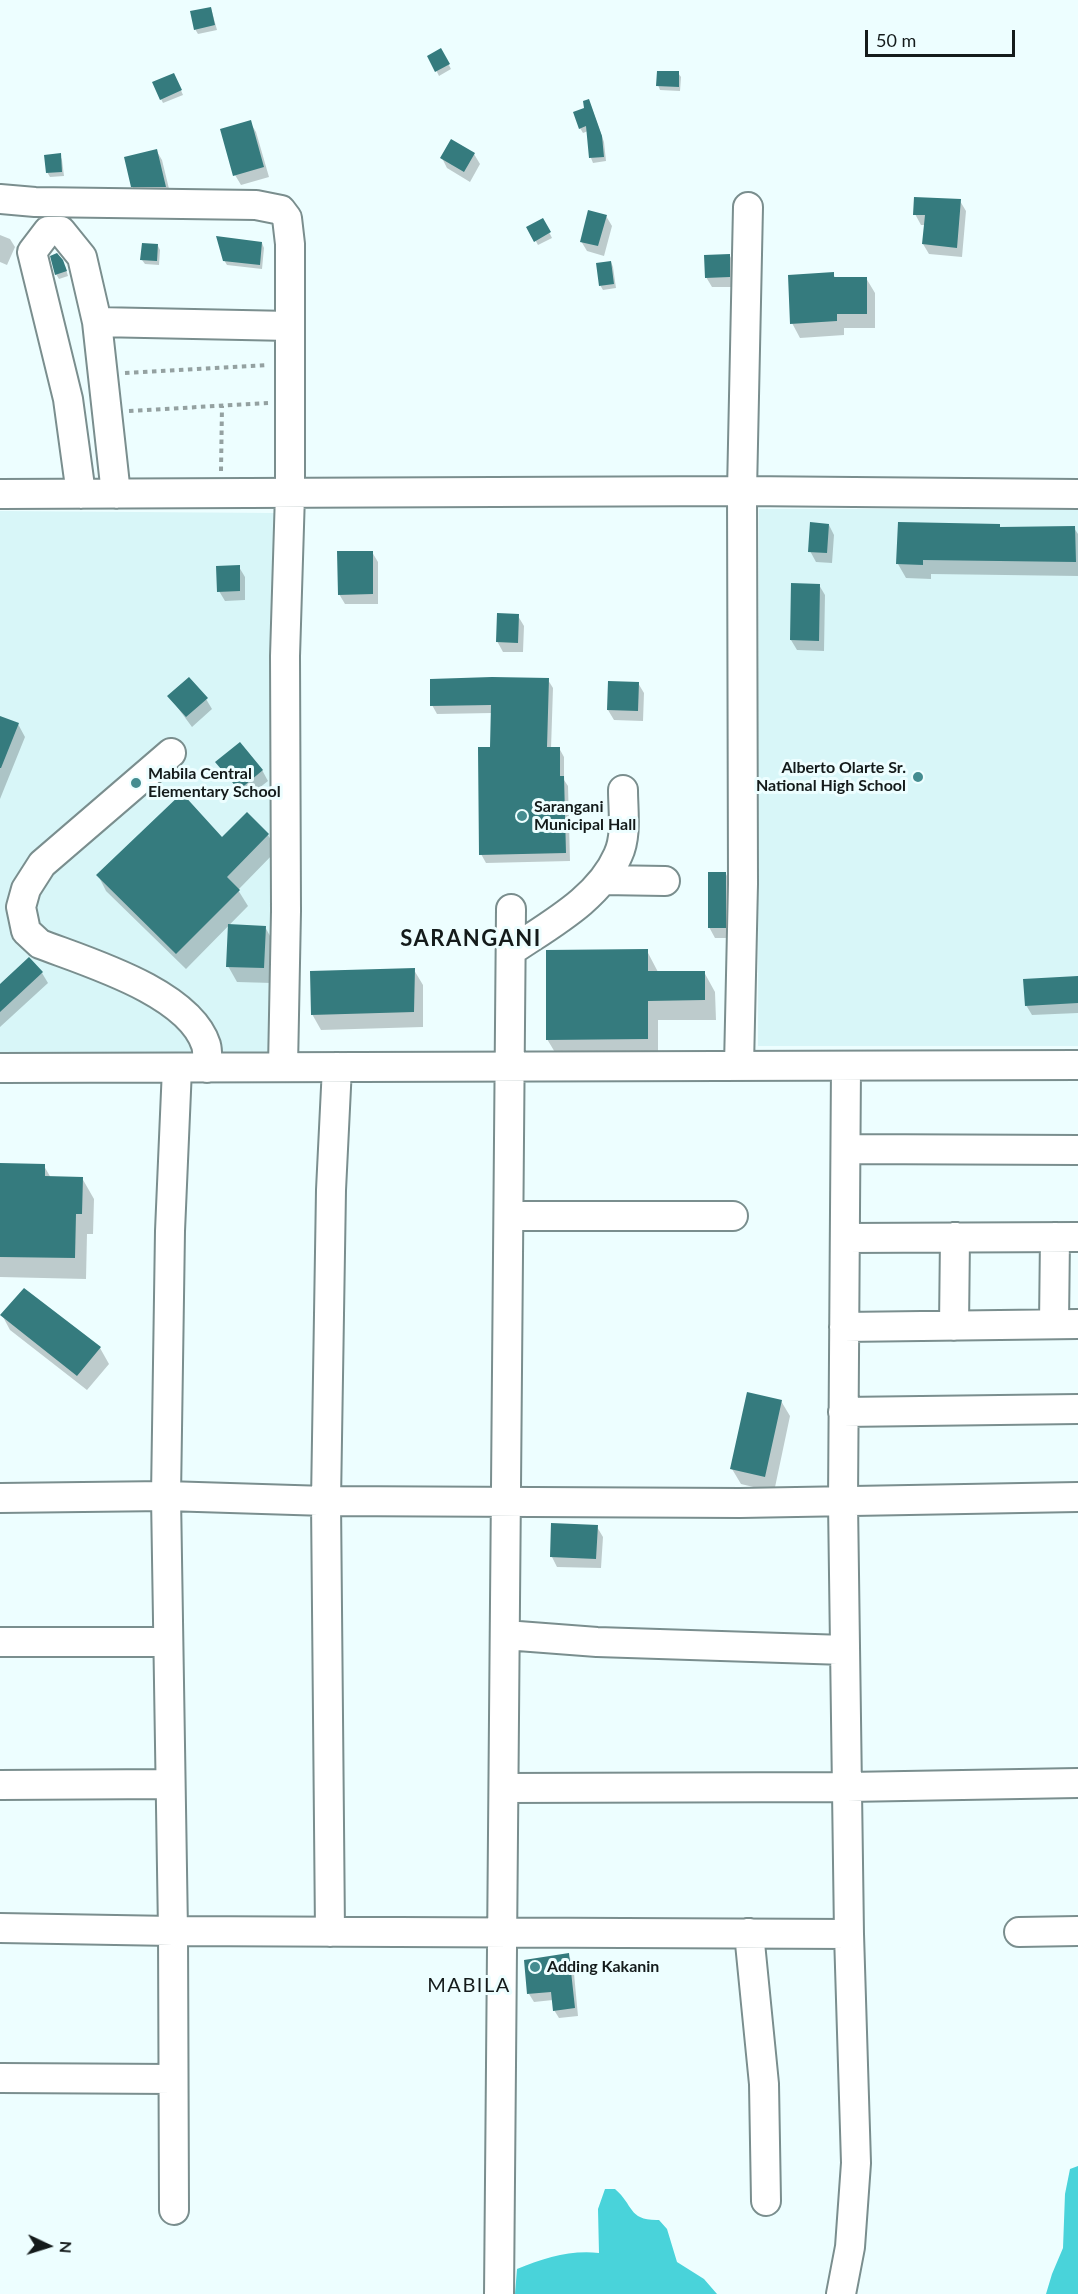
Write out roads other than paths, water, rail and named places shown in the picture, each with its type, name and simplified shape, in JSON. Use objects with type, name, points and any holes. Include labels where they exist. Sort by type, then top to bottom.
[{"type":"street","points":[[0,199],[35,202],[256,205],[281,210],[287,218],[290,229],[290,494],[285,656],[286,911],[283,1067]]},
{"type":"street","points":[[739,1066],[743,873],[742,491],[748,207]]},
{"type":"street","points":[[81,494],[68,399],[32,252],[48,231],[61,231],[82,257],[97,322],[116,494]]},
{"type":"street","points":[[97,322],[290,326]]},
{"type":"street","points":[[0,494],[742,491],[1078,494]]},
{"type":"street","points":[[171,753],[42,864],[26,889],[21,906],[26,931],[40,944],[152,989],[188,1016],[206,1045],[207,1068]]},
{"type":"street","points":[[511,951],[568,911],[603,880],[618,855],[622,842],[623,790]]},
{"type":"street","points":[[603,880],[665,881]]},
{"type":"street","points":[[499,2294],[512,909]]},
{"type":"street","points":[[0,1068],[1078,1065]]},
{"type":"street","points":[[841,2294],[852,2235],[856,2163],[849,1934],[843,1502],[846,1066]]},
{"type":"street","points":[[330,1932],[326,1501],[330,1224],[337,1067]]},
{"type":"street","points":[[174,2210],[173,1931],[166,1496],[170,1231],[177,1068]]},
{"type":"street","points":[[846,1149],[1078,1150]]},
{"type":"street","points":[[509,1216],[733,1216]]},
{"type":"street","points":[[954,1326],[955,1237]]},
{"type":"street","points":[[844,1327],[1066,1324],[1066,1237],[845,1238]]},
{"type":"street","points":[[843,1412],[1078,1410]]},
{"type":"street","points":[[0,1498],[166,1496],[326,1501],[843,1502],[1078,1497]]},
{"type":"street","points":[[505,1635],[597,1642],[845,1650]]},
{"type":"street","points":[[0,1642],[168,1642]]},
{"type":"street","points":[[505,1788],[847,1787],[1078,1783]]},
{"type":"street","points":[[0,1785],[170,1784]]},
{"type":"street","points":[[0,1928],[849,1934]]},
{"type":"street","points":[[1019,1932],[1078,1931]]},
{"type":"street","points":[[749,1933],[764,2084],[766,2201]]},
{"type":"street","points":[[0,2078],[173,2079]]},
{"type":"water","points":[[1078,2166],[1078,2294],[1046,2294],[1063,2248],[1065,2194],[1070,2169]]},
{"type":"water","points":[[605,2189],[615,2189],[636,2215],[649,2220],[659,2220],[667,2229],[677,2262],[704,2279],[717,2294],[515,2294],[517,2269],[557,2256],[599,2253],[598,2209]]},
{"type":"place","name":"Alberto Olarte Sr. National High School","points":[[918,777]]},
{"type":"place","name":"Mabila Central Elementary School","points":[[136,783]]},
{"type":"place","name":"Sarangani Municipal Hall","points":[[522,816]]},
{"type":"place","name":"Adding Kakanin","points":[[535,1967]]},
{"type":"district","name":"SARANGANI","points":[[471,939]]},
{"type":"district","name":"MABILA","points":[[469,1986]]}]
